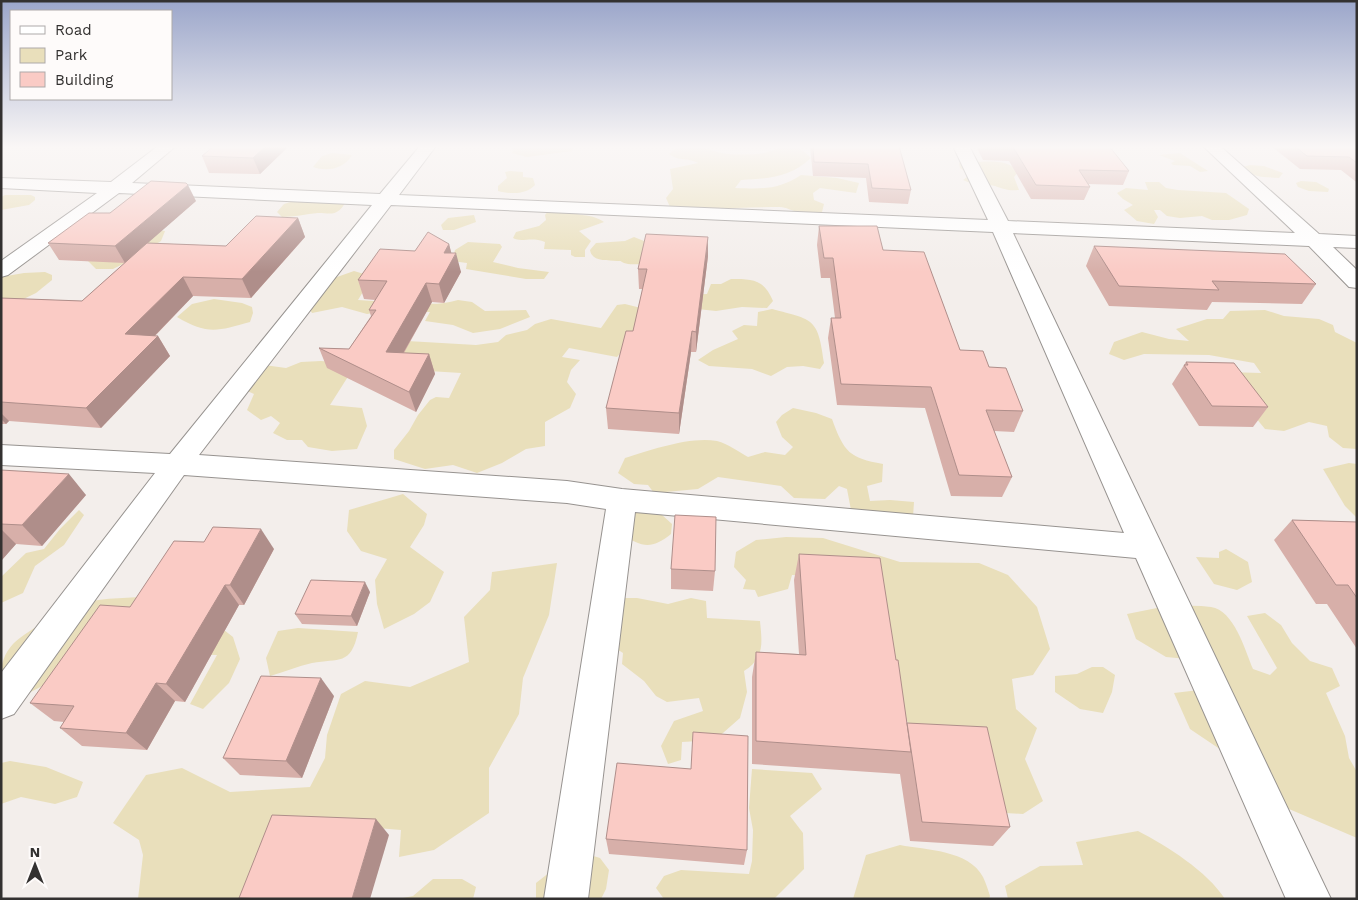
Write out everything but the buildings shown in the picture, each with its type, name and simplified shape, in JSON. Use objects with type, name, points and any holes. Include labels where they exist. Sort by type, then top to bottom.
[{"type":"street","points":[[1,271],[115,188]]},
{"type":"street","points":[[139,188],[1357,242]]},
{"type":"street","points":[[1,702],[177,464],[396,188]]},
{"type":"street","points":[[982,188],[1309,899]]},
{"type":"street","points":[[1257,188],[1357,282]]},
{"type":"street","points":[[1,455],[177,464],[567,492],[622,500],[1146,547]]},
{"type":"street","points":[[566,899],[622,500]]},
{"type":"green space","points":[[498,188],[531,188],[518,193],[498,191]]},
{"type":"green space","points":[[820,188],[813,193],[814,200],[824,204],[822,212],[798,212],[780,207],[670,207],[666,198],[673,189]]},
{"type":"green space","points":[[820,188],[858,188],[856,193]]},
{"type":"green space","points":[[1000,188],[1018,188],[1019,190],[1012,190]]},
{"type":"green space","points":[[1126,188],[1148,190],[1147,188],[1166,188],[1226,193],[1249,209],[1247,215],[1229,220],[1212,220],[1202,216],[1180,218],[1167,216],[1160,210],[1154,210],[1158,217],[1154,224],[1137,221],[1124,210],[1133,205],[1117,193]]},
{"type":"green space","points":[[1301,188],[1329,189],[1328,192],[1309,191]]},
{"type":"green space","points":[[5,195],[31,195],[35,197],[35,200],[29,205],[1,210],[1,197]]},
{"type":"green space","points":[[297,200],[345,203],[339,210],[333,213],[282,217],[277,212],[284,204]]},
{"type":"green space","points":[[563,209],[594,217],[604,222],[579,231],[591,241],[585,250],[585,257],[571,255],[571,250],[544,249],[545,242],[540,240],[513,238],[516,232],[539,226],[546,220],[545,215],[548,211]]},
{"type":"green space","points":[[474,215],[476,222],[454,230],[443,230],[441,225],[448,218]]},
{"type":"green space","points":[[159,230],[165,231],[161,241],[113,269],[96,269],[88,261]]},
{"type":"green space","points":[[634,237],[649,243],[641,264],[600,260],[591,254],[590,250],[596,243],[625,241]]},
{"type":"green space","points":[[468,242],[500,244],[502,247],[493,262],[518,268],[549,272],[544,279],[526,279],[466,269],[467,263],[452,261],[455,250]]},
{"type":"green space","points":[[354,271],[364,274],[364,290],[358,300],[388,302],[385,311],[367,314],[342,307],[312,313],[309,308],[320,283]]},
{"type":"green space","points":[[45,272],[52,275],[52,280],[36,293],[1,310],[1,277]]},
{"type":"green space","points":[[731,279],[751,280],[761,284],[766,288],[773,301],[767,308],[742,307],[716,311],[688,308],[685,295],[707,294],[711,284],[721,284]]},
{"type":"green space","points":[[214,299],[242,303],[252,307],[253,313],[250,322],[213,330],[197,327],[177,317],[192,304]]},
{"type":"green space","points":[[458,300],[472,302],[485,311],[526,310],[530,317],[500,329],[473,333],[453,325],[425,321],[430,312],[404,312],[412,303],[429,304]]},
{"type":"green space","points":[[625,304],[653,311],[631,342],[617,357],[569,348],[562,357],[580,360],[571,370],[567,382],[576,394],[570,408],[545,422],[545,446],[526,449],[502,463],[477,473],[453,465],[425,469],[394,459],[394,450],[409,431],[418,415],[430,400],[436,397],[449,398],[461,373],[412,370],[352,346],[407,341],[476,345],[498,342],[506,335],[527,330],[535,324],[551,319],[601,328],[617,305]]},
{"type":"green space","points":[[772,309],[805,319],[816,329],[824,363],[820,369],[803,366],[787,367],[771,376],[752,369],[709,366],[698,360],[713,350],[738,339],[732,331],[744,325],[757,326],[758,312]]},
{"type":"green space","points":[[1265,310],[1284,316],[1319,319],[1333,325],[1335,332],[1357,343],[1357,449],[1343,448],[1329,437],[1327,426],[1309,422],[1284,431],[1265,429],[1228,384],[1227,372],[1261,373],[1254,363],[1209,355],[1144,354],[1124,360],[1109,354],[1114,342],[1142,332],[1169,339],[1189,341],[1176,329],[1207,319],[1223,319],[1230,311]]},
{"type":"green space","points":[[321,361],[356,364],[330,405],[362,408],[367,426],[357,449],[332,451],[308,447],[302,440],[287,440],[273,433],[280,423],[271,416],[261,420],[247,410],[254,394],[234,385],[264,365],[286,368],[301,362]]},
{"type":"green space","points":[[793,408],[832,419],[840,439],[849,452],[862,459],[883,464],[882,482],[867,486],[870,501],[914,502],[913,517],[851,510],[847,489],[839,486],[825,499],[794,498],[781,486],[718,477],[698,489],[654,493],[648,485],[634,484],[618,473],[625,458],[695,440],[717,441],[748,457],[765,452],[785,455],[793,447],[782,437],[776,422],[782,415]]},
{"type":"green space","points":[[1349,463],[1357,464],[1357,518],[1345,506],[1323,469]]},
{"type":"green space","points":[[403,494],[427,514],[424,525],[410,547],[444,572],[430,602],[414,614],[384,629],[377,604],[375,580],[387,559],[361,551],[347,531],[349,510]]},
{"type":"green space","points":[[79,510],[84,515],[64,545],[35,566],[23,593],[1,603],[1,577],[26,553],[44,549]]},
{"type":"green space","points":[[644,510],[662,515],[672,524],[671,534],[658,543],[646,545],[635,542],[621,534],[621,516]]},
{"type":"green space","points":[[786,537],[823,538],[900,562],[979,563],[1008,575],[1037,607],[1050,649],[1033,675],[1012,679],[1016,709],[1037,728],[1025,759],[1043,801],[1023,814],[989,812],[912,730],[903,713],[860,578],[792,575],[788,589],[758,597],[755,590],[743,589],[746,580],[734,567],[736,552],[756,540]]},
{"type":"green space","points":[[1226,549],[1248,562],[1252,582],[1237,590],[1214,584],[1196,557],[1219,558],[1219,552]]},
{"type":"green space","points":[[557,563],[549,615],[523,678],[519,714],[489,768],[489,813],[434,850],[399,857],[401,830],[282,820],[251,899],[138,899],[143,855],[139,840],[113,823],[146,775],[182,768],[230,792],[310,787],[325,758],[327,735],[341,694],[365,681],[410,687],[469,662],[464,617],[490,590],[492,572]]},
{"type":"green space","points":[[144,597],[50,682],[25,695],[1,676],[4,659],[13,644],[61,612],[75,605],[92,601]]},
{"type":"green space","points":[[619,598],[637,598],[668,604],[691,598],[706,601],[707,618],[760,621],[761,649],[756,661],[744,671],[747,692],[740,718],[715,740],[682,742],[681,760],[668,764],[661,746],[674,721],[703,711],[699,698],[667,702],[656,696],[644,681],[622,664],[623,653],[606,642]]},
{"type":"green space","points":[[1172,605],[1211,607],[1226,615],[1238,632],[1253,669],[1270,675],[1277,668],[1247,616],[1265,613],[1281,625],[1292,643],[1310,661],[1332,668],[1340,686],[1326,693],[1345,736],[1349,758],[1357,772],[1357,838],[1289,809],[1252,762],[1236,760],[1190,729],[1174,693],[1199,690],[1209,661],[1166,657],[1136,639],[1127,614]]},
{"type":"green space","points":[[298,628],[358,632],[352,650],[342,658],[307,664],[270,676],[266,658],[278,631]]},
{"type":"green space","points":[[224,630],[233,637],[240,659],[229,683],[203,709],[190,704],[217,655],[183,654]]},
{"type":"green space","points":[[1092,667],[1103,667],[1115,675],[1112,692],[1103,713],[1080,709],[1055,692],[1055,676],[1077,674]]},
{"type":"green space","points":[[10,761],[46,767],[83,782],[77,797],[55,804],[21,797],[1,804],[1,763]]},
{"type":"green space","points":[[752,769],[812,773],[822,789],[790,816],[803,833],[804,869],[774,899],[664,899],[656,888],[664,876],[681,870],[749,874],[752,861],[753,830],[749,808]]},
{"type":"green space","points":[[1138,831],[1186,860],[1208,879],[1225,899],[1008,899],[1005,886],[1040,866],[1083,865],[1076,842]]},
{"type":"green space","points":[[900,845],[934,850],[968,861],[983,877],[990,896],[989,899],[853,899],[866,855]]},
{"type":"green space","points":[[587,854],[600,858],[609,870],[606,889],[601,899],[536,899],[536,883],[559,865]]},
{"type":"green space","points":[[433,879],[462,879],[476,887],[473,899],[398,899],[413,896]]}]
